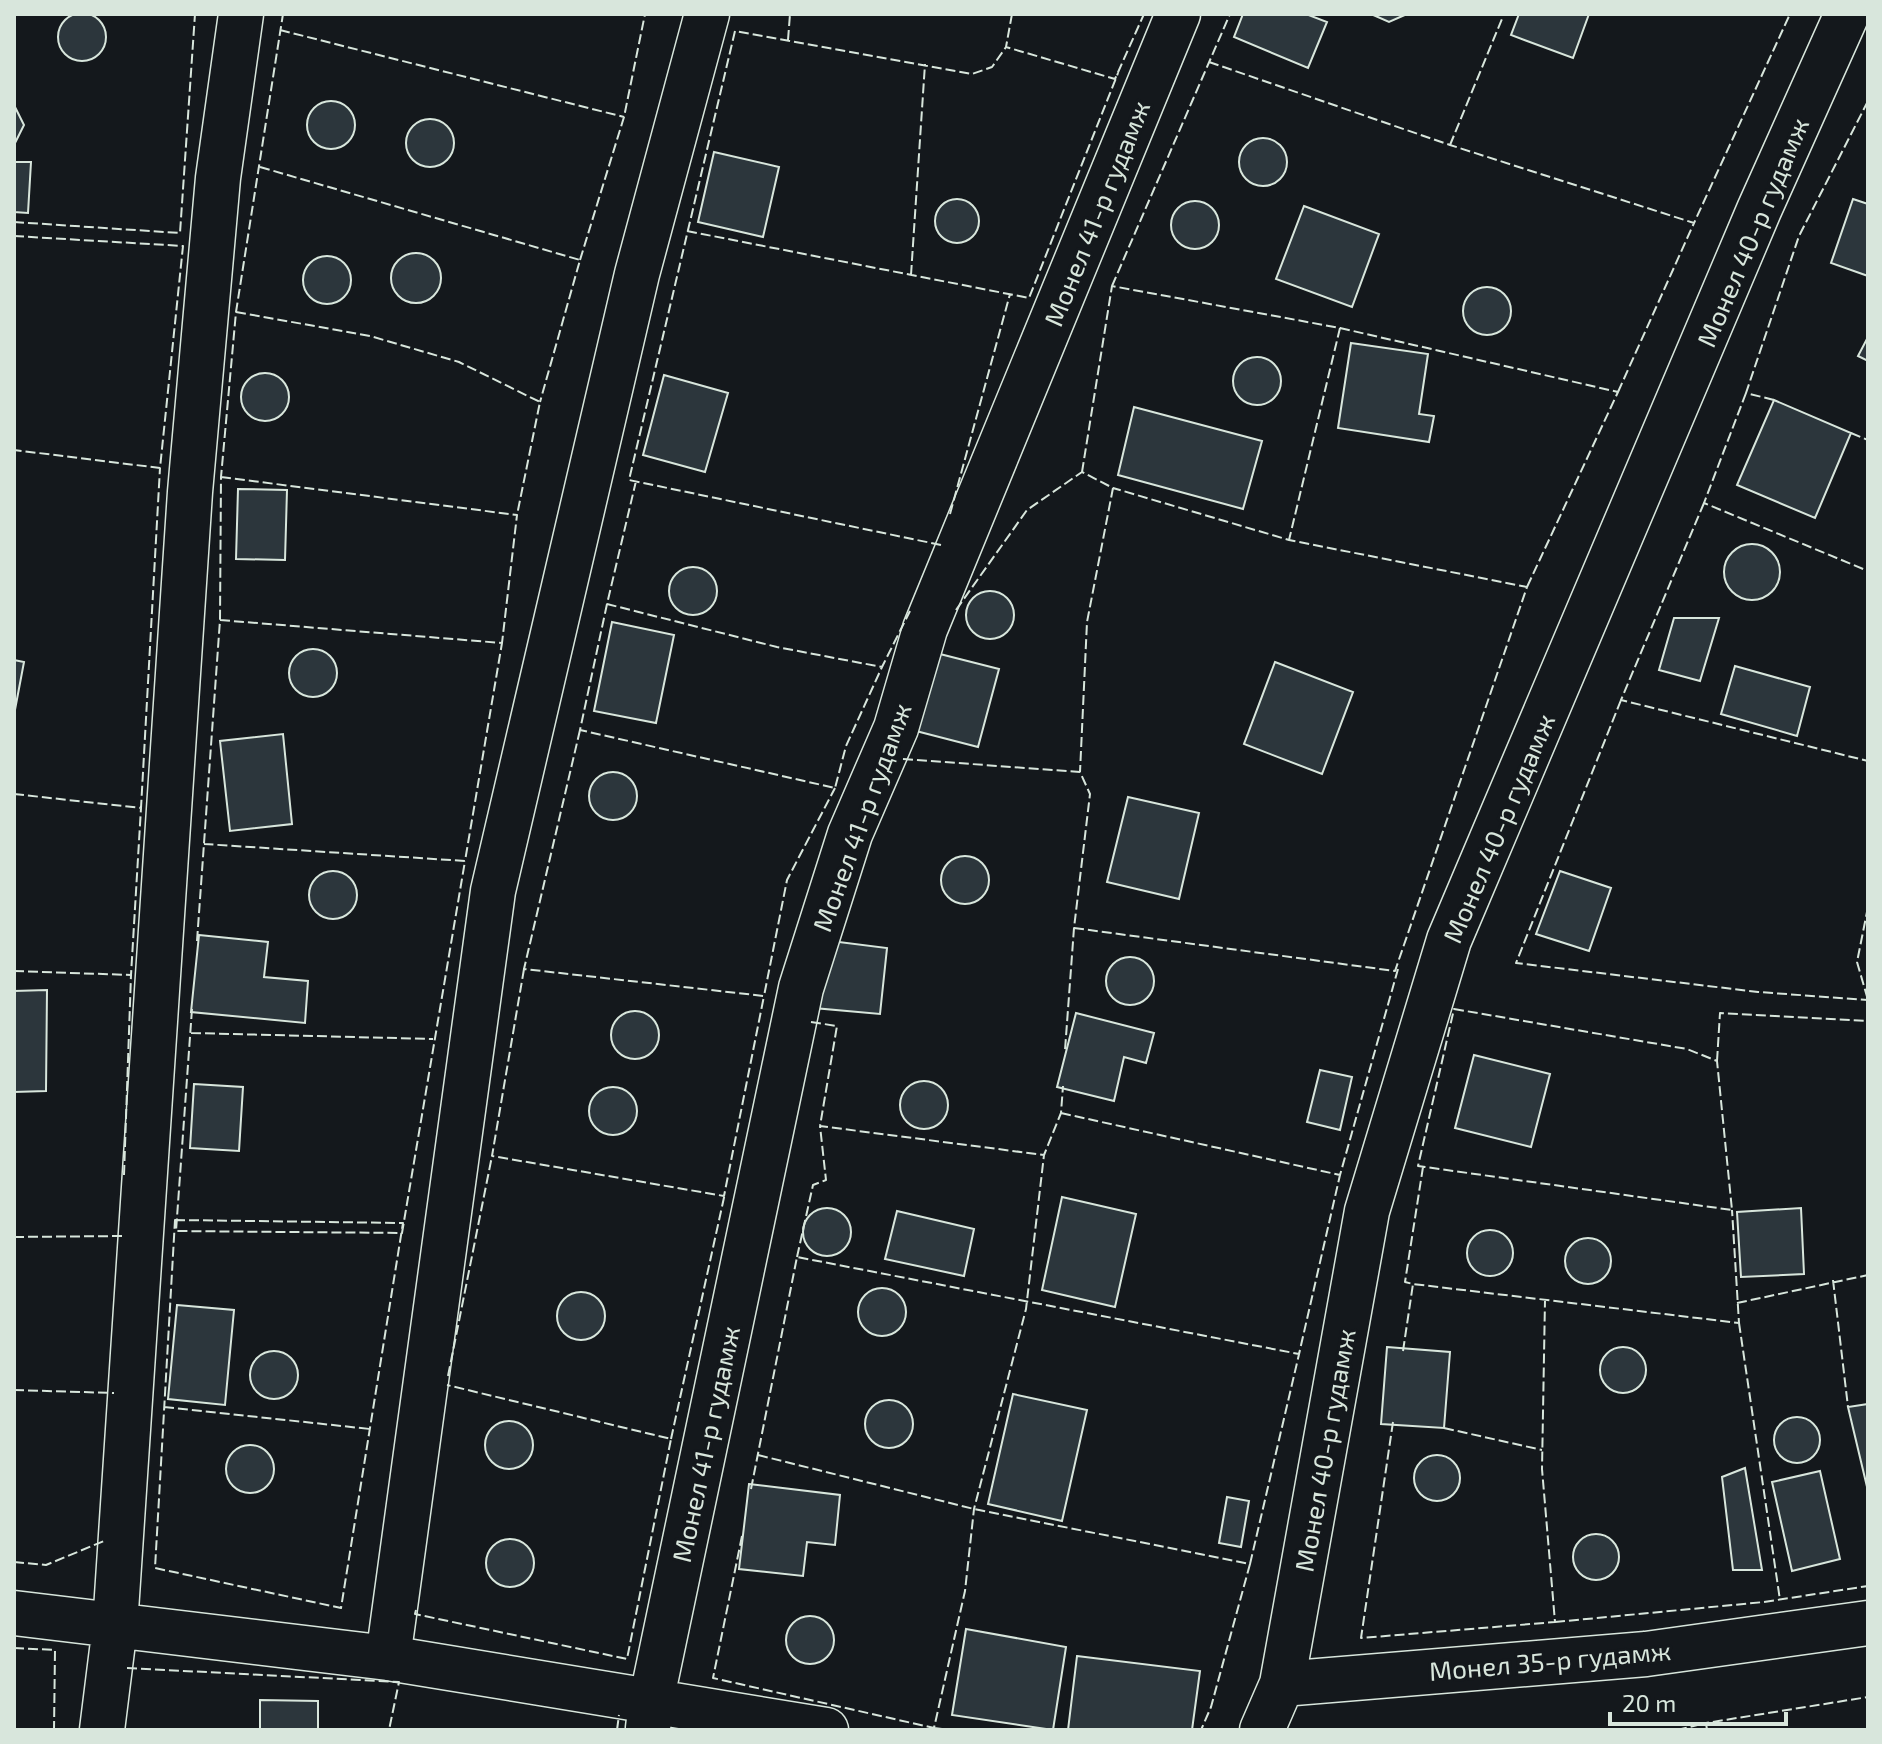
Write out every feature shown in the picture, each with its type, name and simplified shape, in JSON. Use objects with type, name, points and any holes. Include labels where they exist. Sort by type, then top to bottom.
[{"type":"street","points":[[102,1730],[115,1626],[191,479],[218,178],[241,14]]},
{"type":"street","points":[[388,1658],[493,891],[637,274],[707,14]]},
{"type":"street","name":"Монел 41-р гудамж","points":[[650,1716],[801,988],[850,834],[896,728],[925,629],[1178,14]]},
{"type":"street","name":"Монел 40-р гудамж","points":[[1282,1684],[1367,1211],[1449,940],[1759,210],[1847,14]]},
{"type":"street","points":[[14,1613],[388,1658],[650,1716],[826,1730]]},
{"type":"street","name":"Монел 35-р гудамж","points":[[1282,1684],[1646,1654],[1868,1623]]},
{"type":"street","points":[[1262,1730],[1282,1684]]},
{"type":"building","points":[[82,13],[99,20],[106,37],[99,54],[82,61],[65,54],[58,37],[65,20]]},
{"type":"building","points":[[1243,14],[1306,14],[1327,22],[1308,68],[1234,37]]},
{"type":"building","points":[[1371,14],[1407,14],[1389,22]]},
{"type":"building","points":[[1519,14],[1589,14],[1573,58],[1511,35]]},
{"type":"building","points":[[331,101],[340,102],[348,108],[354,116],[354,134],[348,142],[340,148],[331,149],[322,148],[314,142],[308,134],[307,125],[308,116],[314,108],[322,102]]},
{"type":"building","points":[[14,105],[24,125],[14,145]]},
{"type":"building","points":[[430,119],[447,126],[454,143],[447,160],[430,167],[413,160],[406,143],[413,126]]},
{"type":"building","points":[[1263,138],[1280,145],[1287,162],[1280,179],[1263,186],[1246,179],[1239,162],[1246,145]]},
{"type":"building","points":[[714,152],[779,167],[763,237],[698,222]]},
{"type":"building","points":[[14,162],[31,162],[28,213],[14,212]]},
{"type":"building","points":[[957,199],[972,206],[979,221],[972,236],[957,243],[942,236],[935,221],[942,206]]},
{"type":"building","points":[[1853,199],[1868,204],[1868,276],[1831,263]]},
{"type":"building","points":[[1195,201],[1204,202],[1212,208],[1218,216],[1218,234],[1212,242],[1204,248],[1195,249],[1186,248],[1178,242],[1172,234],[1171,225],[1172,216],[1178,208],[1186,202]]},
{"type":"building","points":[[1304,206],[1379,234],[1352,307],[1276,279]]},
{"type":"building","points":[[416,253],[433,261],[441,278],[433,295],[416,303],[399,295],[391,278],[399,261]]},
{"type":"building","points":[[327,256],[344,263],[351,280],[344,297],[327,304],[310,297],[303,280],[310,263]]},
{"type":"building","points":[[1487,287],[1496,288],[1504,294],[1510,302],[1510,320],[1504,328],[1496,334],[1487,335],[1478,334],[1470,328],[1464,320],[1463,311],[1464,302],[1470,294],[1478,288]]},
{"type":"building","points":[[1868,337],[1868,361],[1858,356]]},
{"type":"building","points":[[1351,343],[1428,354],[1419,414],[1434,416],[1429,442],[1338,428]]},
{"type":"building","points":[[1257,357],[1274,364],[1281,381],[1274,398],[1257,405],[1240,398],[1233,381],[1240,364]]},
{"type":"building","points":[[265,373],[282,380],[289,397],[282,414],[265,421],[248,414],[241,397],[248,380]]},
{"type":"building","points":[[664,375],[728,393],[705,472],[643,455]]},
{"type":"building","points":[[1774,400],[1851,433],[1815,518],[1737,485]]},
{"type":"building","points":[[1134,407],[1262,441],[1243,509],[1118,475]]},
{"type":"building","points":[[238,489],[287,490],[285,560],[236,559]]},
{"type":"building","points":[[1752,544],[1772,552],[1780,572],[1772,592],[1752,600],[1732,592],[1724,572],[1732,552]]},
{"type":"building","points":[[693,567],[710,574],[717,591],[710,608],[693,615],[676,608],[669,591],[676,574]]},
{"type":"building","points":[[990,591],[999,592],[1007,598],[1013,606],[1013,624],[1007,632],[999,638],[990,639],[981,638],[973,632],[967,624],[966,615],[967,606],[973,598],[981,592]]},
{"type":"building","points":[[1674,618],[1719,618],[1700,681],[1659,670]]},
{"type":"building","points":[[612,622],[674,635],[656,723],[594,711]]},
{"type":"building","points":[[313,649],[322,650],[330,656],[336,664],[336,682],[330,690],[322,696],[313,697],[304,696],[296,690],[290,682],[289,673],[290,664],[296,656],[304,650]]},
{"type":"building","points":[[936,653],[999,669],[978,747],[916,731]]},
{"type":"building","points":[[14,660],[24,662],[14,715]]},
{"type":"building","points":[[1275,662],[1353,692],[1322,774],[1244,744]]},
{"type":"building","points":[[1735,666],[1810,687],[1797,736],[1721,714]]},
{"type":"building","points":[[283,734],[292,824],[230,831],[220,741]]},
{"type":"building","points":[[613,772],[622,773],[630,779],[636,787],[636,805],[630,813],[622,819],[613,820],[604,819],[596,813],[590,805],[589,796],[590,787],[596,779],[604,773]]},
{"type":"building","points":[[1128,797],[1199,813],[1179,899],[1107,882]]},
{"type":"building","points":[[965,856],[982,863],[989,880],[982,897],[965,904],[948,897],[941,880],[948,863]]},
{"type":"building","points":[[333,871],[350,878],[357,895],[350,912],[333,919],[316,912],[309,895],[316,878]]},
{"type":"building","points":[[1560,871],[1611,888],[1589,951],[1536,934]]},
{"type":"building","points":[[199,935],[268,942],[264,977],[308,981],[305,1023],[191,1012]]},
{"type":"building","points":[[823,940],[887,948],[880,1014],[814,1008]]},
{"type":"building","points":[[1130,957],[1139,958],[1147,964],[1153,972],[1153,990],[1147,998],[1139,1004],[1130,1005],[1121,1004],[1113,998],[1107,990],[1106,981],[1107,972],[1113,964],[1121,958]]},
{"type":"building","points":[[47,990],[46,1091],[14,1092],[14,991]]},
{"type":"building","points":[[635,1011],[644,1012],[652,1018],[658,1026],[658,1044],[652,1052],[644,1058],[635,1059],[626,1058],[618,1052],[612,1044],[611,1035],[612,1026],[618,1018],[626,1012]]},
{"type":"building","points":[[1076,1013],[1154,1033],[1146,1063],[1124,1057],[1114,1101],[1057,1087]]},
{"type":"building","points":[[1474,1055],[1550,1074],[1531,1147],[1455,1128]]},
{"type":"building","points":[[1320,1070],[1352,1077],[1340,1130],[1307,1122]]},
{"type":"building","points":[[924,1081],[933,1082],[941,1088],[947,1096],[947,1114],[941,1122],[933,1128],[924,1129],[915,1128],[907,1122],[901,1114],[900,1105],[901,1096],[907,1088],[915,1082]]},
{"type":"building","points":[[194,1084],[243,1087],[239,1151],[190,1148]]},
{"type":"building","points":[[613,1087],[622,1088],[630,1094],[636,1102],[636,1120],[630,1128],[622,1134],[613,1135],[604,1134],[596,1128],[590,1120],[589,1111],[590,1102],[596,1094],[604,1088]]},
{"type":"building","points":[[1062,1197],[1136,1214],[1115,1307],[1042,1290]]},
{"type":"building","points":[[827,1208],[836,1209],[844,1215],[850,1223],[850,1241],[844,1249],[836,1255],[827,1256],[818,1255],[810,1249],[804,1241],[803,1232],[804,1223],[810,1215],[818,1209]]},
{"type":"building","points":[[1801,1208],[1804,1274],[1741,1277],[1737,1212]]},
{"type":"building","points":[[897,1211],[974,1229],[964,1276],[885,1259]]},
{"type":"building","points":[[1490,1230],[1506,1237],[1513,1253],[1506,1269],[1490,1276],[1474,1269],[1467,1253],[1474,1237]]},
{"type":"building","points":[[1588,1238],[1604,1245],[1611,1261],[1604,1277],[1588,1284],[1572,1277],[1565,1261],[1572,1245]]},
{"type":"building","points":[[882,1288],[899,1295],[906,1312],[899,1329],[882,1336],[865,1329],[858,1312],[865,1295]]},
{"type":"building","points":[[581,1292],[590,1293],[598,1299],[604,1307],[604,1325],[598,1333],[590,1339],[581,1340],[572,1339],[564,1333],[558,1325],[557,1316],[558,1307],[564,1299],[572,1293]]},
{"type":"building","points":[[177,1305],[234,1310],[225,1405],[168,1399]]},
{"type":"building","points":[[1387,1347],[1450,1352],[1444,1428],[1381,1424]]},
{"type":"building","points":[[1623,1347],[1639,1354],[1646,1370],[1639,1386],[1623,1393],[1607,1386],[1600,1370],[1607,1354]]},
{"type":"building","points":[[274,1351],[283,1352],[291,1358],[297,1366],[297,1384],[291,1392],[283,1398],[274,1399],[265,1398],[257,1392],[251,1384],[250,1375],[251,1366],[257,1358],[265,1352]]},
{"type":"building","points":[[1013,1394],[1087,1410],[1062,1521],[988,1504]]},
{"type":"building","points":[[889,1400],[906,1407],[913,1424],[906,1441],[889,1448],[872,1441],[865,1424],[872,1407]]},
{"type":"building","points":[[1868,1404],[1868,1491],[1848,1407]]},
{"type":"building","points":[[1797,1417],[1813,1424],[1820,1440],[1813,1456],[1797,1463],[1781,1456],[1774,1440],[1781,1424]]},
{"type":"building","points":[[509,1421],[518,1422],[526,1428],[532,1436],[532,1454],[526,1462],[518,1468],[509,1469],[500,1468],[492,1462],[486,1454],[485,1445],[486,1436],[492,1428],[500,1422]]},
{"type":"building","points":[[250,1445],[267,1452],[274,1469],[267,1486],[250,1493],[233,1486],[226,1469],[233,1452]]},
{"type":"building","points":[[1437,1455],[1453,1462],[1460,1478],[1453,1494],[1437,1501],[1421,1494],[1414,1478],[1421,1462]]},
{"type":"building","points":[[1745,1468],[1762,1570],[1733,1570],[1722,1477]]},
{"type":"building","points":[[1820,1471],[1840,1559],[1792,1571],[1772,1482]]},
{"type":"building","points":[[749,1484],[840,1495],[835,1545],[807,1542],[803,1576],[739,1569]]},
{"type":"building","points":[[1227,1497],[1249,1501],[1241,1547],[1219,1543]]},
{"type":"building","points":[[1596,1534],[1612,1541],[1619,1557],[1612,1573],[1596,1580],[1580,1573],[1573,1557],[1580,1541]]},
{"type":"building","points":[[510,1539],[519,1540],[527,1546],[533,1554],[533,1572],[527,1580],[519,1586],[510,1587],[501,1586],[493,1580],[487,1572],[486,1563],[487,1554],[493,1546],[501,1540]]},
{"type":"building","points":[[810,1616],[827,1623],[834,1640],[827,1657],[810,1664],[793,1657],[786,1640],[793,1623]]},
{"type":"building","points":[[966,1629],[1066,1647],[1053,1730],[952,1715]]},
{"type":"building","points":[[1077,1656],[1200,1671],[1192,1730],[1068,1730]]},
{"type":"building","points":[[260,1700],[318,1701],[318,1730],[260,1730]]},
{"type":"fence","points":[[14,222],[180,233],[195,14]]},
{"type":"fence","points":[[197,941],[220,620],[221,477],[236,312],[283,14]]},
{"type":"fence","points":[[580,260],[624,117],[645,14]]},
{"type":"fence","points":[[788,40],[790,14]]},
{"type":"fence","points":[[1012,14],[1006,47],[1115,79],[1144,14]]},
{"type":"fence","points":[[1112,286],[1230,14]]},
{"type":"fence","points":[[1450,145],[1504,14]]},
{"type":"fence","points":[[1209,62],[1450,145],[1694,223],[1790,14]]},
{"type":"fence","points":[[280,30],[624,117]]},
{"type":"fence","points":[[941,545],[629,480],[735,31],[972,74],[992,67],[1006,47]]},
{"type":"fence","points":[[911,275],[925,64]]},
{"type":"fence","points":[[687,231],[1029,298],[1118,73]]},
{"type":"fence","points":[[1774,400],[1746,393],[1799,236],[1868,101]]},
{"type":"fence","points":[[260,167],[580,260],[540,402]]},
{"type":"fence","points":[[1618,392],[1694,223]]},
{"type":"fence","points":[[14,236],[183,246],[160,468],[14,450]]},
{"type":"fence","points":[[1082,472],[1112,286],[1340,328],[1289,540]]},
{"type":"fence","points":[[950,514],[1010,294]]},
{"type":"fence","points":[[236,312],[370,336],[459,362],[540,402],[517,515]]},
{"type":"fence","points":[[1340,328],[1618,392],[1527,587]]},
{"type":"fence","points":[[1746,393],[1704,503],[1868,571]]},
{"type":"fence","points":[[1851,433],[1868,440]]},
{"type":"fence","points":[[14,794],[141,808],[160,468]]},
{"type":"fence","points":[[956,610],[1027,510],[1082,472],[1113,488],[1087,622],[1080,772]]},
{"type":"fence","points":[[221,477],[517,515],[502,643]]},
{"type":"fence","points":[[636,481],[607,604],[777,647],[882,667],[910,611]]},
{"type":"fence","points":[[1074,928],[1395,971],[1527,587],[1289,540],[1113,488]]},
{"type":"fence","points":[[1704,503],[1621,700],[1868,761]]},
{"type":"fence","points":[[607,604],[580,730],[835,788],[846,746],[882,667]]},
{"type":"fence","points":[[220,620],[502,643],[465,861]]},
{"type":"fence","points":[[1621,700],[1516,963],[1758,992],[1868,1000]]},
{"type":"fence","points":[[580,730],[524,969],[764,996],[787,880],[835,788]]},
{"type":"fence","points":[[903,759],[1080,772],[1090,794],[1074,928],[1065,1050]]},
{"type":"fence","points":[[14,971],[131,975],[141,808]]},
{"type":"fence","points":[[192,1009],[176,1231],[402,1233],[465,861],[204,844]]},
{"type":"fence","points":[[1868,907],[1857,962],[1868,1000]]},
{"type":"fence","points":[[524,969],[492,1156],[724,1196],[764,996]]},
{"type":"fence","points":[[1061,1113],[1340,1175],[1398,969]]},
{"type":"fence","points":[[124,1175],[131,975]]},
{"type":"fence","points":[[1454,1009],[1687,1049],[1717,1061],[1732,1210],[1418,1166],[1454,1009]]},
{"type":"fence","points":[[1717,1061],[1720,1013],[1867,1021],[1868,1024]]},
{"type":"fence","points":[[811,1022],[837,1026],[820,1126]]},
{"type":"fence","points":[[191,1033],[433,1039]]},
{"type":"fence","points":[[742,1536],[713,1678],[934,1728],[965,1591],[974,1509],[1026,1309],[1044,1155],[1061,1113],[1063,1086]]},
{"type":"fence","points":[[797,1257],[813,1185],[826,1180],[820,1126],[1044,1155]]},
{"type":"fence","points":[[448,1376],[492,1156]]},
{"type":"fence","points":[[1423,1167],[1405,1282],[1413,1284],[1739,1323],[1732,1210]]},
{"type":"fence","points":[[751,1489],[797,1257],[1299,1354],[1340,1175]]},
{"type":"fence","points":[[671,1439],[725,1193]]},
{"type":"fence","points":[[175,1220],[403,1223],[341,1608],[155,1568],[175,1220]]},
{"type":"fence","points":[[14,1237],[122,1236]]},
{"type":"fence","points":[[1737,1303],[1868,1275]]},
{"type":"fence","points":[[1833,1280],[1848,1407]]},
{"type":"fence","points":[[1403,1351],[1413,1284]]},
{"type":"fence","points":[[1393,1422],[1361,1638],[1555,1622],[1542,1469],[1545,1300]]},
{"type":"fence","points":[[1739,1323],[1780,1600]]},
{"type":"fence","points":[[1250,1564],[1300,1350]]},
{"type":"fence","points":[[416,1610],[415,1614],[627,1659],[671,1439],[447,1385]]},
{"type":"fence","points":[[14,1390],[114,1393]]},
{"type":"fence","points":[[164,1407],[370,1429]]},
{"type":"fence","points":[[1444,1428],[1542,1450]]},
{"type":"fence","points":[[758,1455],[974,1509],[1250,1564],[1211,1707],[1201,1730]]},
{"type":"fence","points":[[14,1562],[46,1565],[104,1541]]},
{"type":"fence","points":[[1555,1622],[1764,1602],[1868,1586]]},
{"type":"fence","points":[[14,1648],[55,1650],[54,1730]]},
{"type":"fence","points":[[127,1668],[399,1682],[389,1730]]},
{"type":"fence","points":[[1707,1730],[1706,1723],[1868,1697]]},
{"type":"fence","points":[[617,1730],[619,1715]]},
{"type":"fence","points":[[1677,1730],[1706,1723]]},
{"type":"fence","points":[[934,1728],[949,1730]]}]
